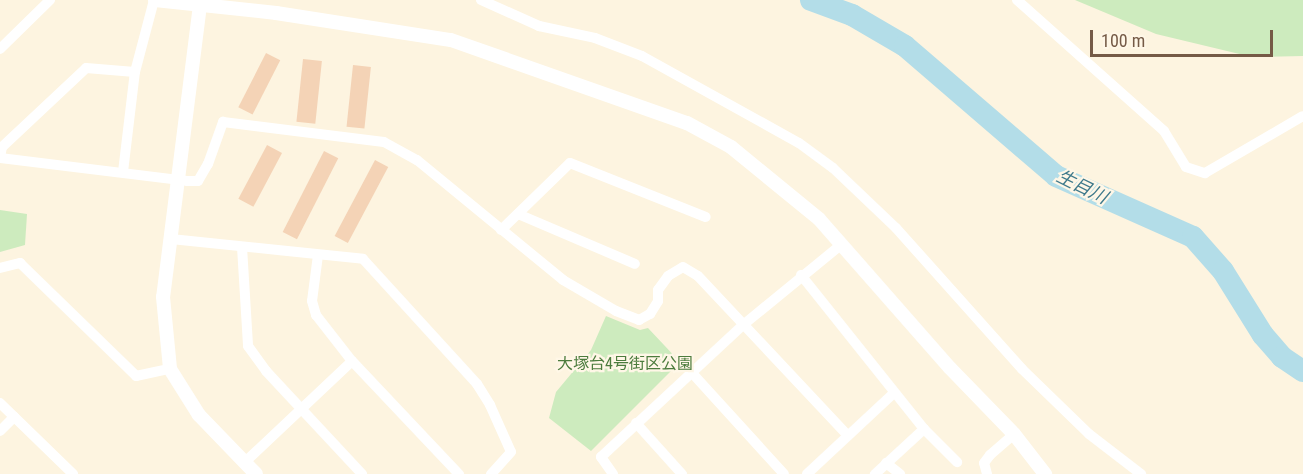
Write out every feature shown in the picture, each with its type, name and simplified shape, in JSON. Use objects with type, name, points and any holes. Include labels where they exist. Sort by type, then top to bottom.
[{"type":"street","points":[[0,49],[50,0]]},
{"type":"street","points":[[123,172],[135,72],[154,0],[451,40],[610,100],[687,123],[762,170],[843,244],[950,368],[1014,434],[1045,474]]},
{"type":"street","points":[[481,0],[539,26],[595,38],[642,56],[799,143],[833,168],[896,228],[1022,369],[1089,434],[1141,474]]},
{"type":"street","points":[[1017,0],[1164,131],[1186,167],[1205,173],[1303,116]]},
{"type":"street","points":[[200,5],[163,297],[170,369],[199,415],[256,474]]},
{"type":"street","points":[[135,72],[86,68],[2,147],[0,158],[123,172],[177,182],[198,181],[223,122],[384,142],[417,160],[564,280],[616,311],[639,320],[650,314],[658,301],[658,290],[668,276],[683,267],[698,276],[848,436]]},
{"type":"street","points":[[501,230],[570,163],[706,217]]},
{"type":"street","points":[[518,214],[635,264]]},
{"type":"street","points":[[171,239],[363,259],[477,384],[511,452],[491,474]]},
{"type":"street","points":[[613,474],[601,457],[693,374],[743,325],[801,275],[843,244]]},
{"type":"street","points":[[242,247],[248,346],[362,474]]},
{"type":"street","points":[[318,255],[312,301],[316,315],[352,361],[459,474]]},
{"type":"street","points":[[0,268],[20,263],[136,376],[170,369]]},
{"type":"street","points":[[801,275],[924,429],[957,462]]},
{"type":"street","points":[[245,462],[300,407],[352,361]]},
{"type":"street","points":[[693,374],[784,474]]},
{"type":"street","points":[[807,474],[894,393]]},
{"type":"street","points":[[0,403],[73,474]]},
{"type":"street","points":[[0,431],[14,417]]},
{"type":"street","points":[[636,423],[682,474]]},
{"type":"street","points":[[875,474],[924,429]]},
{"type":"street","points":[[987,474],[984,463],[1014,434]]},
{"type":"street","points":[[886,463],[900,474]]},
{"type":"green space","points":[[1075,0],[1303,0],[1303,56],[1252,57],[1156,34]]},
{"type":"green space","points":[[0,210],[27,214],[25,245],[0,252]]},
{"type":"green space","name":"大塚台4号街区公園","points":[[606,316],[640,330],[648,328],[680,362],[591,451],[549,418],[556,392],[591,350]]},
{"type":"building","points":[[266,53],[280,60],[253,115],[238,107]]},
{"type":"building","points":[[303,59],[322,61],[315,124],[296,122]]},
{"type":"building","points":[[353,65],[371,67],[364,129],[347,127]]},
{"type":"building","points":[[267,145],[282,153],[253,207],[238,199]]},
{"type":"building","points":[[324,151],[338,158],[297,239],[283,232]]},
{"type":"building","points":[[375,160],[388,167],[348,243],[335,236]]},
{"type":"waterway","name":"生目川","points":[[811,0],[852,15],[905,46],[1056,176],[1193,237],[1223,271],[1263,335],[1282,357],[1303,371]]}]
